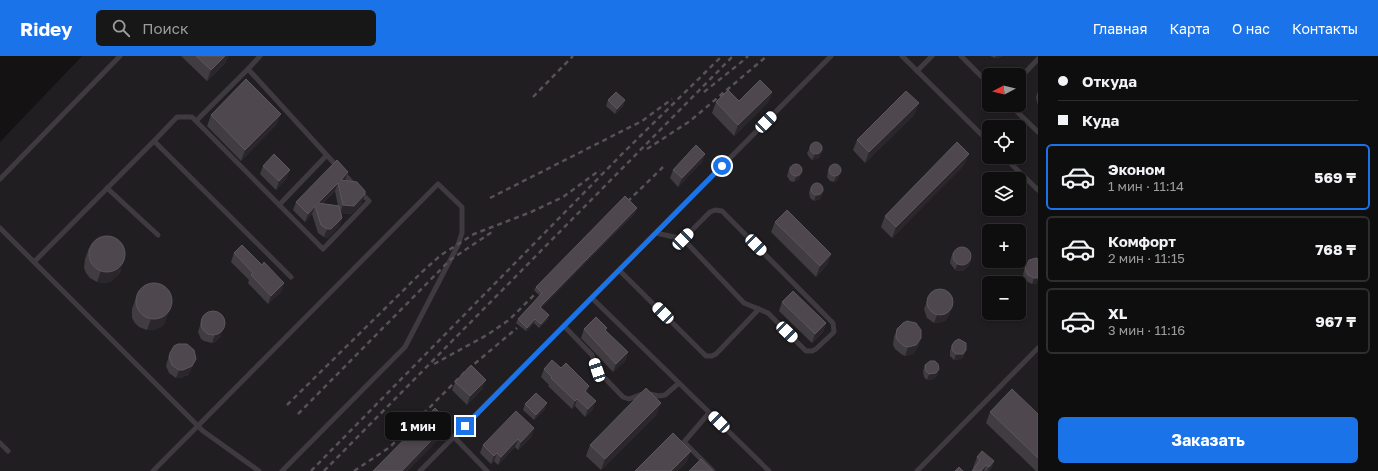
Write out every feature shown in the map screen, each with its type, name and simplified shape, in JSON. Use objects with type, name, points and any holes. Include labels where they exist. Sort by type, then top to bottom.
[{"type":"lane","points":[[0,178],[120,56]]},
{"type":"lane","points":[[196,121],[260,56]]},
{"type":"lane","points":[[420,471],[831,56]]},
{"type":"lane","points":[[902,56],[982,135]]},
{"type":"lane","points":[[917,71],[932,56]]},
{"type":"lane","points":[[961,56],[982,77]]},
{"type":"lane","points":[[1026,71],[1038,59]]},
{"type":"lane","points":[[34,262],[177,117],[192,117],[323,249],[369,201],[326,156],[248,69]]},
{"type":"lane","points":[[1017,112],[1038,132]]},
{"type":"lane","points":[[154,141],[291,277]]},
{"type":"lane","points":[[279,205],[326,156]]},
{"type":"lane","points":[[1011,164],[1038,190]]},
{"type":"lane","points":[[153,471],[438,184],[462,207],[462,233],[458,245],[405,347],[282,471]]},
{"type":"lane","points":[[107,188],[158,235]]},
{"type":"lane","points":[[656,233],[683,239],[744,303],[768,313],[806,351],[816,349],[834,332],[833,323],[722,211],[715,210],[710,212],[683,239]]},
{"type":"lane","points":[[0,228],[203,431],[259,471]]},
{"type":"lane","points":[[619,270],[706,356],[716,354],[759,309]]},
{"type":"lane","points":[[592,298],[769,471]]},
{"type":"lane","points":[[564,326],[592,355],[597,370],[623,397],[629,399],[645,393],[659,396],[665,395],[679,383]]},
{"type":"lane","points":[[917,471],[1038,348]]},
{"type":"lane","points":[[709,413],[684,442],[713,471]]},
{"type":"lane","points":[[454,437],[487,471]]},
{"type":"lane","points":[[0,443],[8,451]]},
{"type":"shaded area","points":[[82,56],[1038,56],[1038,471],[0,471],[0,142]]},
{"type":"building","points":[[196,56],[225,56],[211,70]]},
{"type":"building","points":[[246,79],[281,114],[245,150],[211,115]]},
{"type":"building","points":[[760,80],[772,92],[738,125],[716,102],[728,90],[739,101]]},
{"type":"building","points":[[906,91],[919,103],[869,152],[857,140]]},
{"type":"building","points":[[616,92],[625,100],[617,109],[608,100]]},
{"type":"building","points":[[814,142],[818,142],[822,148],[818,154],[814,154],[810,150],[810,146]]},
{"type":"building","points":[[957,142],[969,154],[896,227],[885,216]]},
{"type":"building","points":[[696,145],[705,154],[682,178],[673,170]]},
{"type":"building","points":[[274,154],[290,170],[279,181],[263,166]]},
{"type":"building","points":[[337,160],[348,172],[341,180],[357,182],[365,191],[365,194],[354,206],[343,205],[338,183],[318,203],[339,206],[342,218],[331,229],[327,229],[321,225],[315,206],[308,214],[296,202]]},
{"type":"building","points":[[794,164],[798,164],[802,170],[798,176],[794,176],[790,172],[790,168]]},
{"type":"building","points":[[833,164],[837,164],[841,170],[837,176],[833,176],[829,172],[829,168]]},
{"type":"building","points":[[815,183],[819,183],[823,189],[819,195],[815,195],[811,191],[811,187]]},
{"type":"building","points":[[625,196],[637,208],[540,307],[549,315],[541,324],[535,319],[527,328],[518,319],[542,293],[536,287]]},
{"type":"building","points":[[787,210],[831,254],[820,266],[775,222]]},
{"type":"building","points":[[111,236],[120,241],[124,247],[124,261],[120,267],[111,272],[103,272],[94,267],[90,261],[89,250],[94,241],[100,237]]},
{"type":"building","points":[[242,245],[262,265],[264,262],[284,283],[271,296],[251,275],[253,273],[234,253]]},
{"type":"building","points":[[962,247],[968,250],[971,256],[968,262],[962,265],[956,262],[953,256],[956,250]]},
{"type":"building","points":[[1036,258],[1038,259],[1038,278],[1028,275],[1025,269],[1029,260]]},
{"type":"building","points":[[158,283],[167,288],[171,294],[171,308],[167,314],[158,319],[150,319],[141,314],[137,308],[136,297],[141,288],[147,284]]},
{"type":"building","points":[[940,289],[949,293],[953,302],[949,311],[940,315],[931,311],[927,302],[931,293]]},
{"type":"building","points":[[793,291],[826,323],[815,334],[782,302]]},
{"type":"building","points":[[213,311],[218,312],[224,318],[224,328],[218,334],[213,335],[208,334],[202,328],[201,323],[202,318],[208,312]]},
{"type":"building","points":[[596,317],[607,328],[605,330],[628,352],[616,364],[584,329]]},
{"type":"building","points":[[907,321],[916,323],[921,330],[921,338],[916,345],[908,347],[904,346],[898,341],[896,337],[897,329]]},
{"type":"building","points":[[959,339],[966,343],[966,350],[963,354],[956,354],[952,350],[952,345]]},
{"type":"building","points":[[178,344],[187,344],[194,350],[196,359],[192,366],[183,370],[179,370],[172,365],[169,357],[174,346]]},
{"type":"building","points":[[552,360],[561,368],[566,363],[589,386],[585,391],[596,401],[588,409],[577,399],[575,401],[551,378],[552,377],[544,369]]},
{"type":"building","points":[[930,361],[935,361],[938,364],[939,369],[936,373],[929,374],[926,371],[925,365]]},
{"type":"building","points":[[471,365],[486,380],[470,396],[455,382]]},
{"type":"building","points":[[646,388],[661,403],[605,459],[590,445]]},
{"type":"building","points":[[1012,389],[1038,414],[1038,458],[990,412]]},
{"type":"building","points":[[536,393],[547,403],[536,415],[525,404]]},
{"type":"building","points":[[435,408],[449,422],[402,471],[373,471]]},
{"type":"building","points":[[516,411],[534,428],[521,442],[518,439],[501,457],[497,453],[494,456],[483,445]]},
{"type":"building","points":[[673,433],[691,451],[671,471],[635,471]]},
{"type":"building","points":[[982,451],[994,461],[989,467],[986,465],[981,471],[972,471],[980,460],[977,457]]},
{"type":"building","points":[[701,459],[713,471],[689,471]]},
{"type":"building","points":[[959,467],[963,471],[955,471]]},
{"type":"railway","points":[[533,97],[573,56]]},
{"type":"railway","points":[[311,471],[624,152],[722,56]]},
{"type":"railway","points":[[324,471],[733,56]]},
{"type":"railway","points":[[704,92],[748,56]]},
{"type":"railway","points":[[647,149],[690,121],[767,56]]},
{"type":"railway","points":[[490,198],[642,121],[672,99]]},
{"type":"railway","points":[[621,208],[663,167]]},
{"type":"railway","points":[[287,405],[441,255],[474,234],[531,212],[563,197],[600,170]]},
{"type":"railway","points":[[298,414],[450,260],[492,232]]},
{"type":"railway","points":[[434,364],[487,335],[509,320],[545,284]]},
{"type":"railway","points":[[354,471],[390,447],[466,371],[517,328]]},
{"type":"route","points":[[465,426],[722,166]]}]
